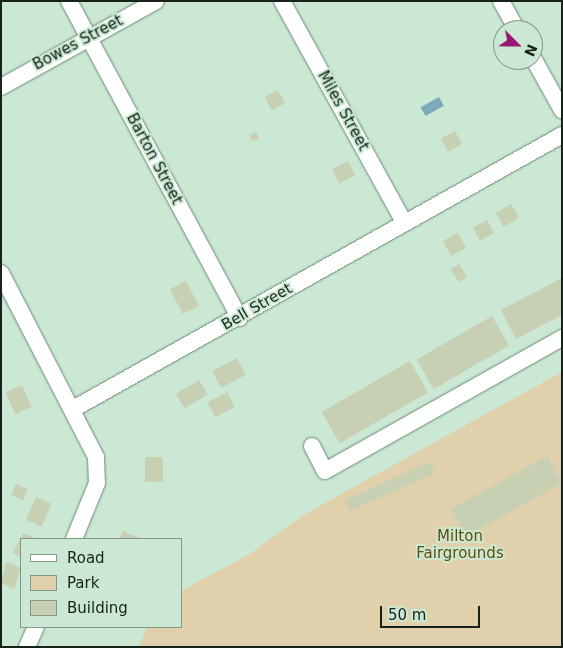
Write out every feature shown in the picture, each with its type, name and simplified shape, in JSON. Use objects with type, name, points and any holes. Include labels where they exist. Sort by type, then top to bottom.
[{"type":"street","name":"Barton Street","points":[[69,1],[240,318]]},
{"type":"street","name":"Bowes Street","points":[[1,87],[156,1]]},
{"type":"street","name":"Miles Street","points":[[282,1],[404,222]]},
{"type":"street","points":[[502,1],[512,20]]},
{"type":"street","points":[[540,70],[562,110]]},
{"type":"street","name":"Bell Street","points":[[73,409],[240,318],[404,222],[562,135]]},
{"type":"street","points":[[1,273],[73,409],[96,457],[98,471],[92,498],[74,538]]},
{"type":"street","points":[[312,446],[325,471],[562,338]]},
{"type":"street","points":[[27,647],[36,628]]},
{"type":"green space","name":"Milton Fairgrounds","points":[[562,372],[562,647],[139,647],[147,628],[182,628],[182,590],[250,554],[305,514]]},
{"type":"water","points":[[439,97],[444,106],[425,116],[421,107]]},
{"type":"building","points":[[278,90],[285,103],[272,110],[265,97]]},
{"type":"building","points":[[455,131],[462,144],[448,152],[441,139]]},
{"type":"building","points":[[256,132],[259,139],[252,141],[249,135]]},
{"type":"building","points":[[348,161],[355,175],[339,183],[332,169]]},
{"type":"building","points":[[511,204],[519,218],[503,227],[495,213]]},
{"type":"building","points":[[487,220],[494,233],[480,241],[473,228]]},
{"type":"building","points":[[458,233],[466,248],[451,256],[443,241]]},
{"type":"building","points":[[459,264],[467,277],[458,282],[451,269]]},
{"type":"building","points":[[562,278],[562,315],[516,339],[501,310]]},
{"type":"building","points":[[186,281],[199,306],[183,314],[170,289]]},
{"type":"building","points":[[492,316],[509,345],[434,389],[417,360]]},
{"type":"building","points":[[237,358],[246,375],[221,388],[212,371]]},
{"type":"building","points":[[410,361],[428,392],[340,443],[322,412]]},
{"type":"building","points":[[199,380],[208,395],[185,408],[176,394]]},
{"type":"building","points":[[22,385],[32,407],[15,414],[6,392]]},
{"type":"building","points":[[227,392],[235,407],[216,417],[208,402]]},
{"type":"building","points":[[547,456],[562,483],[466,536],[451,509]]},
{"type":"building","points":[[145,457],[163,457],[163,482],[145,482]]},
{"type":"building","points":[[430,462],[435,473],[350,511],[345,500]]},
{"type":"building","points":[[16,484],[28,489],[23,500],[11,495]]},
{"type":"building","points":[[36,497],[52,504],[41,527],[26,520]]},
{"type":"building","points":[[123,531],[140,538],[120,538]]},
{"type":"building","points":[[23,533],[35,538],[20,538]]},
{"type":"building","points":[[20,539],[20,556],[13,553]]},
{"type":"building","points":[[6,562],[20,568],[14,589],[1,583]]}]
